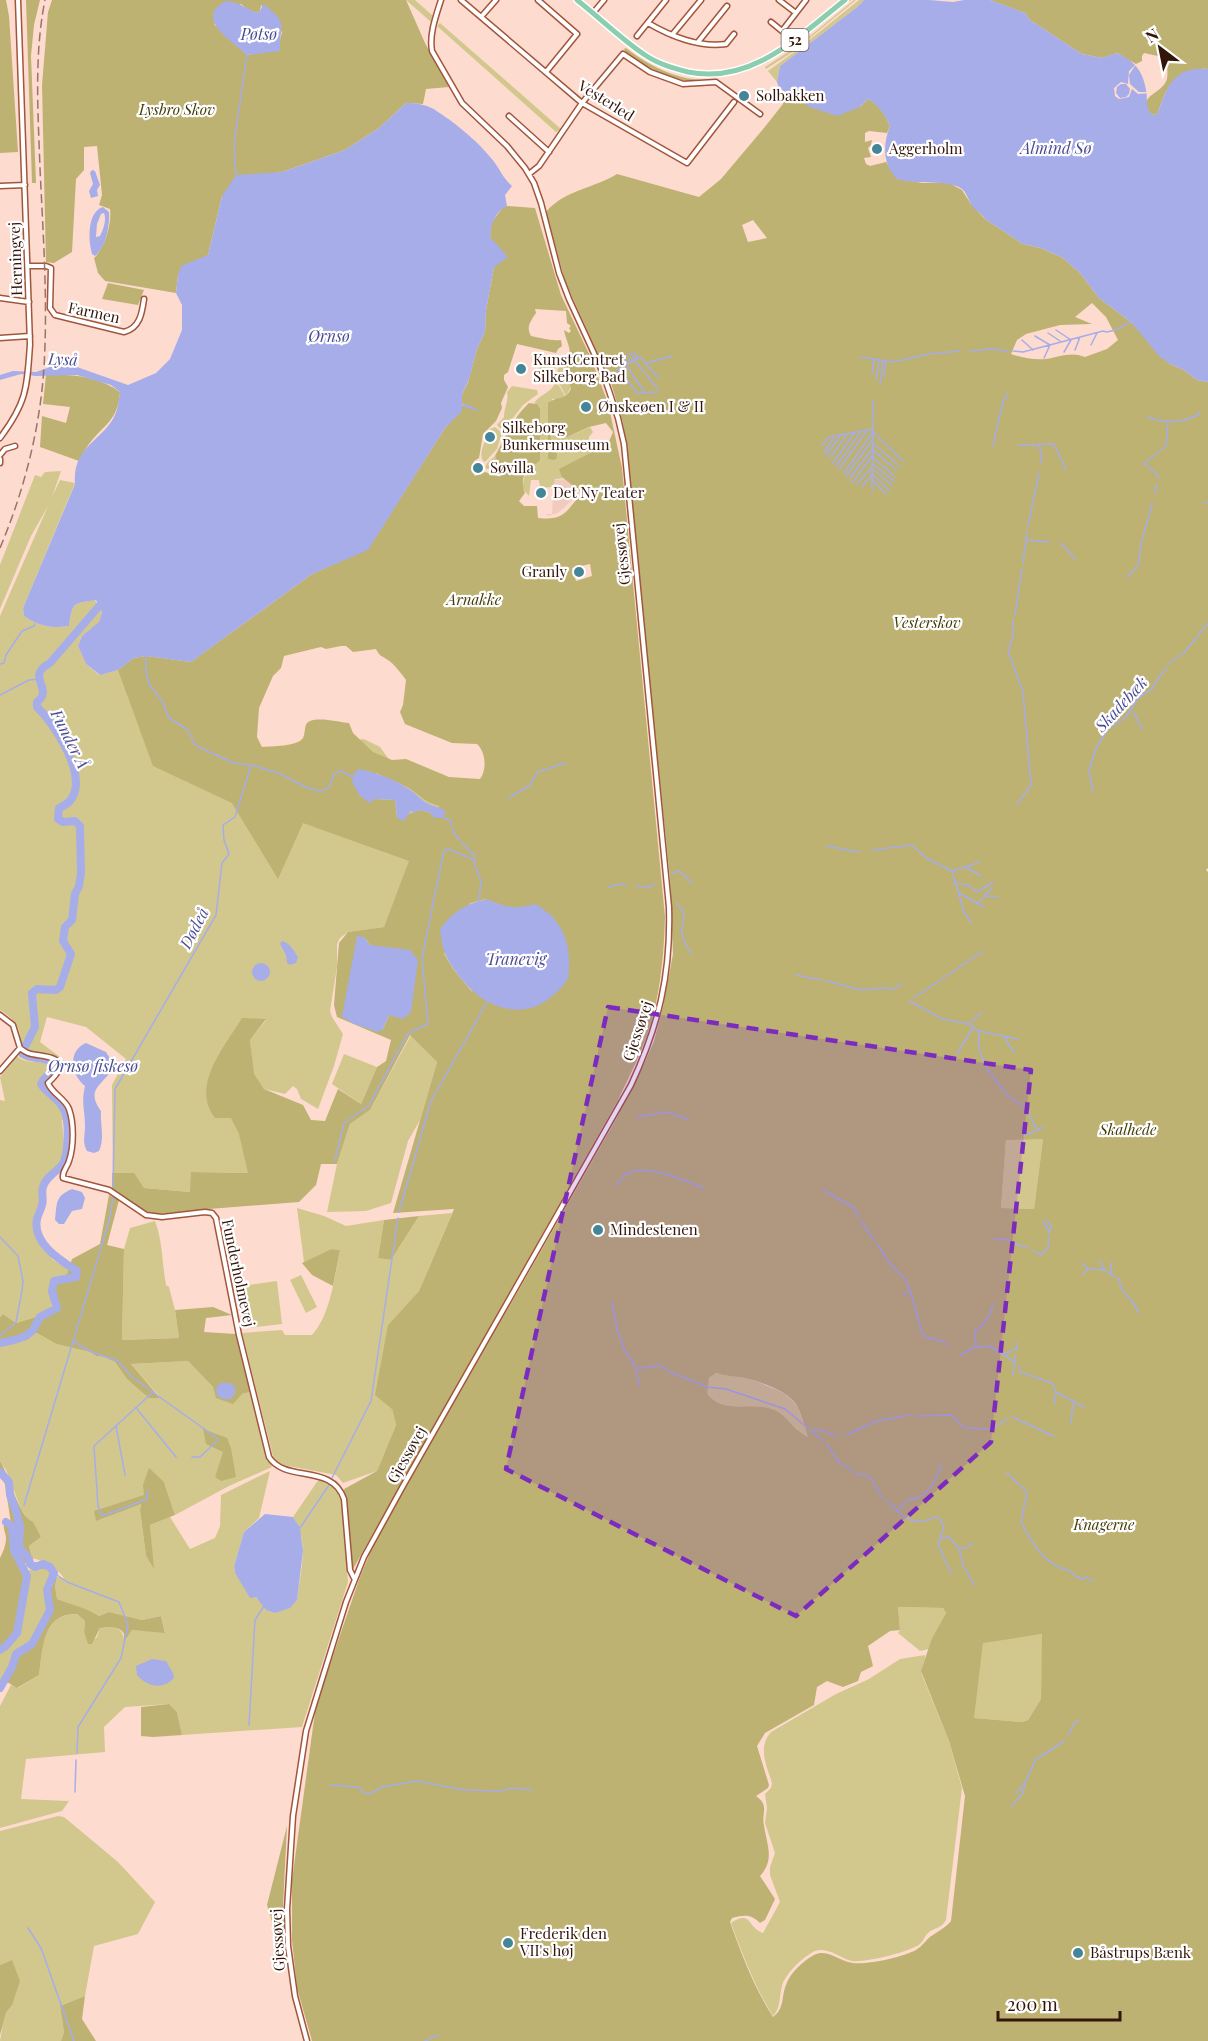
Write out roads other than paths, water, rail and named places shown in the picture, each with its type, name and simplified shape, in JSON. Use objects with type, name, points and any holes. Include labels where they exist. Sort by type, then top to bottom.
[{"type":"main road","name":"52","points":[[577,0],[646,56],[659,63],[692,72],[714,74],[739,70],[781,51],[845,0]]},
{"type":"street","name":"Herningvej","points":[[0,438],[20,409],[28,378],[30,336],[18,0]]},
{"type":"street","name":"Gjessøvej","points":[[307,2041],[295,1996],[288,1946],[292,1816],[306,1731],[354,1579],[403,1486],[631,1085],[655,1026],[661,1005],[668,959],[669,908],[624,444],[609,388],[562,282],[541,203],[529,174],[493,131],[464,105],[432,51],[432,29],[441,0]]},
{"type":"street","name":"Vesterled","points":[[461,0],[582,104],[687,163],[734,102]]},
{"type":"street","points":[[481,17],[496,0]]},
{"type":"street","points":[[538,0],[577,33],[545,72]]},
{"type":"street","points":[[593,13],[604,0]]},
{"type":"street","points":[[637,36],[666,0]]},
{"type":"street","points":[[672,35],[701,0]]},
{"type":"street","points":[[779,0],[796,13]]},
{"type":"street","points":[[771,22],[782,31],[806,0]]},
{"type":"street","points":[[699,42],[727,6]]},
{"type":"street","points":[[648,23],[672,35],[708,45],[726,44],[735,34]]},
{"type":"street","points":[[529,174],[539,166],[582,104],[623,54],[650,72],[683,84],[716,82],[760,114]]},
{"type":"street","points":[[509,116],[549,152]]},
{"type":"street","points":[[0,186],[25,185]]},
{"type":"street","name":"Farmen","points":[[28,266],[51,268],[50,308],[58,318],[124,332],[130,331],[139,322],[144,299]]},
{"type":"street","points":[[0,298],[29,302]]},
{"type":"street","points":[[0,338],[30,336]]},
{"type":"street","points":[[0,459],[5,449],[15,446]]},
{"type":"street","points":[[0,1015],[13,1025],[20,1048],[0,1071]]},
{"type":"street","name":"Funderholmevej","points":[[20,1048],[26,1052],[51,1056],[58,1065],[57,1073],[50,1080],[49,1087],[68,1106],[71,1117],[70,1157],[63,1178],[109,1190],[146,1215],[162,1217],[205,1212],[216,1218],[239,1335],[269,1457],[279,1467],[323,1477],[340,1488],[344,1499],[350,1570],[354,1579]]},
{"type":"water","name":"Almind Sø","points":[[864,0],[953,2],[990,0],[1020,11],[1082,54],[1103,58],[1116,53],[1128,59],[1143,77],[1147,106],[1151,114],[1157,115],[1168,87],[1179,75],[1196,69],[1208,69],[1208,382],[1197,380],[1159,356],[1131,322],[1099,298],[1080,273],[1063,258],[1041,248],[1023,244],[985,219],[973,207],[962,189],[949,184],[897,179],[889,167],[885,154],[890,126],[872,101],[868,99],[860,107],[837,116],[810,107],[779,88],[777,82],[780,66]]},
{"type":"water","name":"Pøtsø","points":[[226,1],[257,13],[263,4],[271,10],[280,20],[280,51],[247,55],[225,36],[214,22],[213,15],[217,8]]},
{"type":"water","name":"Ørnsø","points":[[406,103],[431,108],[453,122],[483,149],[512,186],[505,195],[507,206],[499,211],[491,228],[490,237],[508,257],[494,267],[486,310],[485,332],[462,395],[462,403],[473,407],[473,410],[462,405],[462,411],[445,428],[368,550],[312,574],[191,662],[146,656],[134,658],[118,670],[100,675],[86,664],[78,646],[82,636],[99,622],[102,612],[96,600],[75,605],[69,626],[63,627],[51,627],[35,622],[24,616],[23,608],[75,484],[78,461],[89,445],[110,424],[116,412],[120,392],[111,385],[77,375],[21,374],[0,380],[0,375],[13,371],[36,372],[50,367],[74,366],[128,385],[156,373],[170,359],[182,330],[182,305],[176,293],[181,266],[208,255],[222,196],[236,175],[282,172],[345,150],[379,128]]},
{"type":"water","points":[[92,170],[95,171],[100,185],[97,190],[98,196],[91,198],[89,191],[93,184],[90,173]]},
{"type":"water","points":[[103,207],[109,212],[109,217],[105,242],[95,256],[92,254],[90,227],[91,220]],"holes":[[[104,213],[100,236],[96,237],[101,214]]]},
{"type":"water","points":[[359,769],[397,782],[426,803],[446,812],[442,818],[432,817],[431,813],[420,810],[415,813],[411,811],[404,821],[397,818],[395,800],[374,799],[370,803],[360,796],[352,782],[354,773]]},
{"type":"water","name":"Tranevig","points":[[486,899],[510,907],[535,904],[556,921],[565,937],[569,954],[568,978],[550,998],[539,1005],[516,1010],[493,1004],[473,991],[447,958],[442,945],[440,929],[460,910]]},
{"type":"water","points":[[357,936],[364,937],[370,945],[410,950],[418,960],[411,1012],[403,1019],[389,1015],[383,1029],[378,1032],[354,1024],[342,1017]]},
{"type":"water","points":[[282,941],[290,945],[298,957],[296,963],[290,965],[287,963],[286,955],[280,944]]},
{"type":"water","points":[[261,963],[267,966],[270,972],[267,978],[261,981],[255,978],[252,972],[255,966]]},
{"type":"water","name":"Ørnsø fiskesø","points":[[86,1043],[106,1052],[114,1065],[95,1091],[96,1103],[101,1111],[102,1136],[99,1151],[94,1153],[87,1151],[85,1145],[83,1102],[85,1086],[77,1076],[73,1063],[76,1052]]},
{"type":"water","points":[[72,1189],[82,1192],[85,1198],[82,1209],[72,1211],[64,1224],[59,1224],[55,1220],[58,1201],[62,1194]]},
{"type":"water","points":[[220,1383],[231,1383],[235,1387],[235,1393],[231,1399],[222,1399],[217,1395],[216,1389]]},
{"type":"water","points":[[265,1514],[293,1517],[300,1528],[303,1551],[297,1600],[290,1608],[275,1613],[266,1610],[256,1597],[250,1598],[235,1573],[234,1566],[244,1532]]},
{"type":"water","points":[[152,1659],[166,1661],[174,1678],[170,1682],[155,1686],[145,1682],[137,1675],[136,1666]]},
{"type":"waterway","points":[[236,175],[234,143],[247,55]]},
{"type":"waterway","points":[[1117,329],[1131,322]]},
{"type":"waterway","points":[[1056,330],[1071,340],[1064,352]]},
{"type":"waterway","points":[[1013,351],[1023,352],[1103,331],[1115,330]]},
{"type":"waterway","points":[[1048,333],[1060,341]]},
{"type":"waterway","points":[[1091,345],[1097,333]]},
{"type":"waterway","points":[[1035,336],[1050,345],[1044,358]]},
{"type":"waterway","points":[[1075,350],[1080,337]]},
{"type":"waterway","points":[[1022,340],[1033,350]]},
{"type":"waterway","points":[[970,351],[992,349],[1008,351]]},
{"type":"waterway","points":[[861,357],[893,362],[929,354],[960,351]]},
{"type":"waterway","points":[[634,352],[638,358]]},
{"type":"waterway","points":[[630,353],[635,359]]},
{"type":"waterway","points":[[627,355],[631,362]]},
{"type":"waterway","points":[[623,356],[627,363]]},
{"type":"waterway","points":[[647,363],[672,356]]},
{"type":"waterway","points":[[617,370],[640,357],[659,378]]},
{"type":"waterway","points":[[621,358],[644,391]]},
{"type":"waterway","points":[[872,373],[874,359]]},
{"type":"waterway","points":[[617,360],[621,367]]},
{"type":"waterway","points":[[634,360],[658,389]]},
{"type":"waterway","points":[[876,380],[879,360]]},
{"type":"waterway","points":[[880,385],[883,362]]},
{"type":"waterway","points":[[884,376],[886,362]]},
{"type":"waterway","points":[[619,369],[637,393],[657,392]]},
{"type":"waterway","points":[[993,446],[1003,401],[1008,393]]},
{"type":"waterway","points":[[872,492],[873,401]]},
{"type":"waterway","points":[[473,409],[477,410]]},
{"type":"waterway","points":[[1148,417],[1174,422],[1193,417],[1199,412]]},
{"type":"waterway","points":[[1159,451],[1166,446],[1168,422]]},
{"type":"waterway","points":[[822,446],[829,437],[873,429]]},
{"type":"waterway","points":[[839,469],[867,431]]},
{"type":"waterway","points":[[833,463],[855,432]]},
{"type":"waterway","points":[[844,473],[873,432],[903,461]]},
{"type":"waterway","points":[[836,466],[860,433]]},
{"type":"waterway","points":[[830,458],[847,434]]},
{"type":"waterway","points":[[826,455],[840,436]]},
{"type":"waterway","points":[[824,452],[834,438]]},
{"type":"waterway","points":[[846,476],[872,441]]},
{"type":"waterway","points":[[873,443],[899,466]]},
{"type":"waterway","points":[[1019,445],[1054,444],[1066,470]]},
{"type":"waterway","points":[[1039,445],[1042,459],[1040,464]]},
{"type":"waterway","points":[[850,478],[873,448]]},
{"type":"waterway","points":[[873,450],[895,469]]},
{"type":"waterway","points":[[1158,453],[1144,463],[1158,475],[1158,478]]},
{"type":"waterway","points":[[852,483],[872,456],[895,477]]},
{"type":"waterway","points":[[872,463],[894,481]]},
{"type":"waterway","points":[[857,484],[872,467]]},
{"type":"waterway","points":[[874,470],[892,485]]},
{"type":"waterway","points":[[1028,526],[1039,473]]},
{"type":"waterway","points":[[862,487],[872,474],[890,491]]},
{"type":"waterway","points":[[872,480],[886,494]]},
{"type":"waterway","points":[[1155,493],[1157,484]]},
{"type":"waterway","points":[[1204,503],[1208,502]]},
{"type":"waterway","points":[[1150,513],[1152,503]]},
{"type":"waterway","points":[[1142,540],[1149,515]]},
{"type":"waterway","points":[[1023,563],[1027,531]]},
{"type":"waterway","points":[[1026,540],[1049,542]]},
{"type":"waterway","points":[[1127,577],[1139,564],[1141,542]]},
{"type":"waterway","points":[[1061,543],[1075,559]]},
{"type":"waterway","points":[[1015,615],[1022,568]]},
{"type":"waterway","name":"Funder Å","points":[[0,1343],[26,1336],[33,1330],[40,1317],[57,1308],[52,1291],[54,1281],[76,1277],[77,1271],[49,1250],[39,1236],[37,1228],[37,1219],[43,1203],[44,1184],[61,1166],[66,1156],[67,1124],[63,1108],[41,1084],[55,1067],[44,1059],[26,1056],[22,1053],[35,1027],[32,993],[37,989],[56,990],[60,987],[71,954],[63,941],[65,927],[72,920],[75,894],[81,873],[80,826],[75,821],[63,822],[58,819],[59,808],[71,800],[76,788],[75,774],[63,743],[37,707],[37,702],[43,692],[39,678],[43,668],[50,663],[100,605]]},
{"type":"waterway","points":[[1013,620],[1013,636],[1008,651],[1023,692],[1031,785],[1017,804]]},
{"type":"waterway","name":"Skadebæk","points":[[1169,663],[1184,653],[1208,623]]},
{"type":"waterway","points":[[0,664],[4,663],[6,655],[22,631],[35,624]]},
{"type":"waterway","name":"Dødeå","points":[[113,1187],[115,1089],[216,915],[222,863],[229,854],[224,840],[223,825],[235,817],[251,765],[233,763],[195,745],[188,730],[168,717],[163,702],[149,684],[146,656]]},
{"type":"waterway","name":"Skadebæk","points":[[1093,791],[1089,770],[1096,749],[1107,730],[1126,717],[1138,698],[1152,689],[1167,668]]},
{"type":"waterway","points":[[0,695],[29,680],[39,679]]},
{"type":"waterway","points":[[1133,711],[1142,729]]},
{"type":"waterway","points":[[509,798],[530,785],[537,772],[566,763]]},
{"type":"waterway","points":[[251,765],[278,773],[308,788],[320,791],[329,788],[334,774],[341,771],[354,778]]},
{"type":"waterway","points":[[441,816],[451,821],[456,836],[474,855],[475,866],[481,881],[479,901]]},
{"type":"waterway","points":[[872,850],[912,845],[926,858],[952,871],[964,912],[971,923]]},
{"type":"waterway","points":[[826,846],[859,852]]},
{"type":"waterway","points":[[335,1160],[344,1123],[369,1105],[408,1033],[428,1024],[422,958],[444,850],[448,849],[475,860]]},
{"type":"waterway","points":[[966,867],[979,862]]},
{"type":"waterway","points":[[952,871],[965,867],[981,876]]},
{"type":"waterway","points":[[672,873],[680,871],[692,883]]},
{"type":"waterway","points":[[954,883],[969,885],[977,892],[993,882]]},
{"type":"waterway","points":[[636,886],[649,887],[654,884]]},
{"type":"waterway","points":[[609,887],[626,885]]},
{"type":"waterway","points":[[978,903],[992,888]]},
{"type":"waterway","points":[[959,893],[984,907]]},
{"type":"waterway","points":[[987,896],[998,897]]},
{"type":"waterway","points":[[677,904],[684,915],[683,937],[692,954]]},
{"type":"waterway","points":[[914,998],[983,951]]},
{"type":"waterway","points":[[796,975],[822,980]]},
{"type":"waterway","points":[[826,981],[861,990],[895,989],[902,983]]},
{"type":"waterway","points":[[909,1001],[943,1019],[968,1024],[979,1031],[1018,1039]]},
{"type":"waterway","points":[[399,1212],[431,1101],[487,1002]]},
{"type":"waterway","points":[[970,1023],[982,1012]]},
{"type":"waterway","points":[[957,1054],[972,1029]]},
{"type":"waterway","points":[[979,1031],[979,1050],[986,1067],[1008,1096],[1026,1108],[1037,1130]]},
{"type":"waterway","points":[[1004,1036],[1014,1053]]},
{"type":"waterway","points":[[643,1116],[668,1112],[689,1120]]},
{"type":"waterway","points":[[637,1117],[642,1116]]},
{"type":"waterway","points":[[1024,1136],[1043,1127]]},
{"type":"waterway","points":[[617,1185],[626,1174],[644,1170],[676,1177],[703,1188]]},
{"type":"waterway","points":[[823,1190],[853,1207],[859,1217]]},
{"type":"waterway","points":[[24,1505],[109,1221],[113,1198]]},
{"type":"waterway","points":[[332,1478],[371,1401],[398,1218]]},
{"type":"waterway","points":[[1047,1220],[1051,1226],[1049,1234]]},
{"type":"waterway","points":[[861,1221],[874,1240]]},
{"type":"waterway","points":[[1043,1221],[1049,1231]]},
{"type":"waterway","points":[[0,1237],[18,1256],[23,1281],[16,1322],[0,1336]]},
{"type":"waterway","points":[[1033,1251],[1041,1255],[1048,1247],[1049,1238]]},
{"type":"waterway","points":[[995,1239],[1007,1240],[1027,1248]]},
{"type":"waterway","points":[[877,1244],[891,1265],[904,1278],[910,1290],[923,1336],[944,1342],[949,1346]]},
{"type":"waterway","points":[[1100,1261],[1104,1269]]},
{"type":"waterway","points":[[1111,1262],[1111,1273]]},
{"type":"waterway","points":[[1082,1263],[1088,1269],[1105,1270],[1116,1278]]},
{"type":"waterway","points":[[1083,1274],[1088,1269]]},
{"type":"waterway","points":[[1119,1278],[1121,1289],[1139,1313]]},
{"type":"waterway","points":[[903,1295],[910,1290]]},
{"type":"waterway","points":[[612,1303],[617,1329],[624,1349],[636,1368],[639,1386]]},
{"type":"waterway","points":[[976,1347],[975,1331],[987,1319],[993,1304]]},
{"type":"waterway","points":[[73,1341],[89,1351],[118,1361],[132,1377],[153,1392],[94,1446],[98,1506],[102,1516],[147,1499],[148,1490]]},
{"type":"waterway","points":[[1003,1354],[1017,1349],[1017,1342]]},
{"type":"waterway","points":[[961,1355],[973,1348],[990,1346],[1015,1362]]},
{"type":"waterway","points":[[1013,1375],[1016,1355]]},
{"type":"waterway","points":[[636,1368],[660,1365],[670,1372],[707,1387],[726,1389],[785,1409],[823,1441]]},
{"type":"waterway","points":[[1019,1366],[1020,1372],[1052,1383],[1056,1392],[1084,1407]]},
{"type":"waterway","points":[[154,1393],[217,1438],[218,1440],[200,1457],[192,1457]]},
{"type":"waterway","points":[[1054,1404],[1056,1393]]},
{"type":"waterway","points":[[1071,1423],[1073,1403]]},
{"type":"waterway","points":[[137,1409],[176,1457]]},
{"type":"waterway","points":[[847,1435],[876,1421],[910,1415]]},
{"type":"waterway","points":[[916,1416],[951,1415],[964,1428],[992,1429],[1008,1418]]},
{"type":"waterway","points":[[1012,1417],[1054,1436]]},
{"type":"waterway","points":[[116,1426],[125,1475]]},
{"type":"waterway","points":[[813,1430],[821,1430],[837,1436]]},
{"type":"waterway","points":[[827,1445],[839,1462],[857,1474],[866,1475],[873,1481],[882,1498]]},
{"type":"waterway","points":[[896,1511],[908,1500],[920,1497],[932,1486],[942,1465]]},
{"type":"waterway","name":"Funder Å","points":[[0,1472],[9,1482],[10,1495],[20,1527],[19,1547],[29,1559],[30,1564],[35,1567],[43,1564],[50,1567],[54,1573],[47,1590],[50,1610],[32,1644],[16,1654],[12,1667],[0,1688]]},
{"type":"waterway","points":[[1006,1472],[1027,1492],[1021,1522],[1040,1552],[1053,1564],[1070,1571],[1075,1576],[1083,1579],[1087,1577],[1093,1582]]},
{"type":"waterway","points":[[300,1528],[329,1485]]},
{"type":"waterway","points":[[886,1500],[912,1521],[918,1522],[938,1517],[944,1526],[938,1545],[951,1573]]},
{"type":"waterway","points":[[0,1650],[17,1633],[27,1576],[14,1550],[12,1526],[6,1522]]},
{"type":"waterway","points":[[942,1538],[949,1537],[959,1548],[963,1565],[974,1585]]},
{"type":"waterway","points":[[960,1548],[966,1548],[973,1543]]},
{"type":"waterway","points":[[54,1573],[67,1582],[119,1602],[128,1625],[121,1658],[78,1727],[77,1753]]},
{"type":"waterway","points":[[249,1725],[255,1620],[264,1606]]},
{"type":"waterway","points":[[1068,1736],[1074,1723],[1079,1721]]},
{"type":"waterway","points":[[1016,1793],[1025,1783],[1035,1760],[1064,1741]]},
{"type":"waterway","points":[[75,1792],[76,1760]]},
{"type":"waterway","points":[[331,1785],[358,1787],[364,1793],[372,1793],[382,1787],[417,1781],[464,1790],[501,1791],[511,1788],[532,1790]]},
{"type":"waterway","points":[[1011,1806],[1022,1795],[1025,1785]]},
{"type":"waterway","points":[[28,1928],[41,1948],[74,2041]]},
{"type":"waterway","points":[[425,2041],[438,2035]]},
{"type":"railway","points":[[0,548],[30,459],[39,413],[44,367],[45,292],[38,84],[39,42],[45,0]]},
{"type":"place","name":"Solbakken","points":[[744,96]]},
{"type":"place","name":"Aggerholm","points":[[877,149]]},
{"type":"place","name":"KunstCentret Silkeborg Bad","points":[[521,369]]},
{"type":"place","name":"Ønskeøen I & II","points":[[586,407]]},
{"type":"place","name":"Silkeborg Bunkermuseum","points":[[490,437]]},
{"type":"place","name":"Søvilla","points":[[478,468]]},
{"type":"place","name":"Det Ny Teater","points":[[541,493]]},
{"type":"place","name":"Granly","points":[[579,572]]},
{"type":"place","name":"Mindestenen","points":[[598,1230]]},
{"type":"place","name":"Frederik den VII's høj","points":[[508,1943]]},
{"type":"place","name":"Båstrups Bænk","points":[[1078,1953]]},
{"type":"park label","name":"Lysbro Skov","points":[[177,110]]},
{"type":"park label","name":"Arnakke","points":[[474,600]]},
{"type":"park label","name":"Vesterskov","points":[[927,623]]},
{"type":"park label","name":"Skalhede","points":[[1128,1130]]},
{"type":"park label","name":"Knagerne","points":[[1104,1525]]},
{"type":"water label","name":"Lyså","points":[[63,359]]}]
